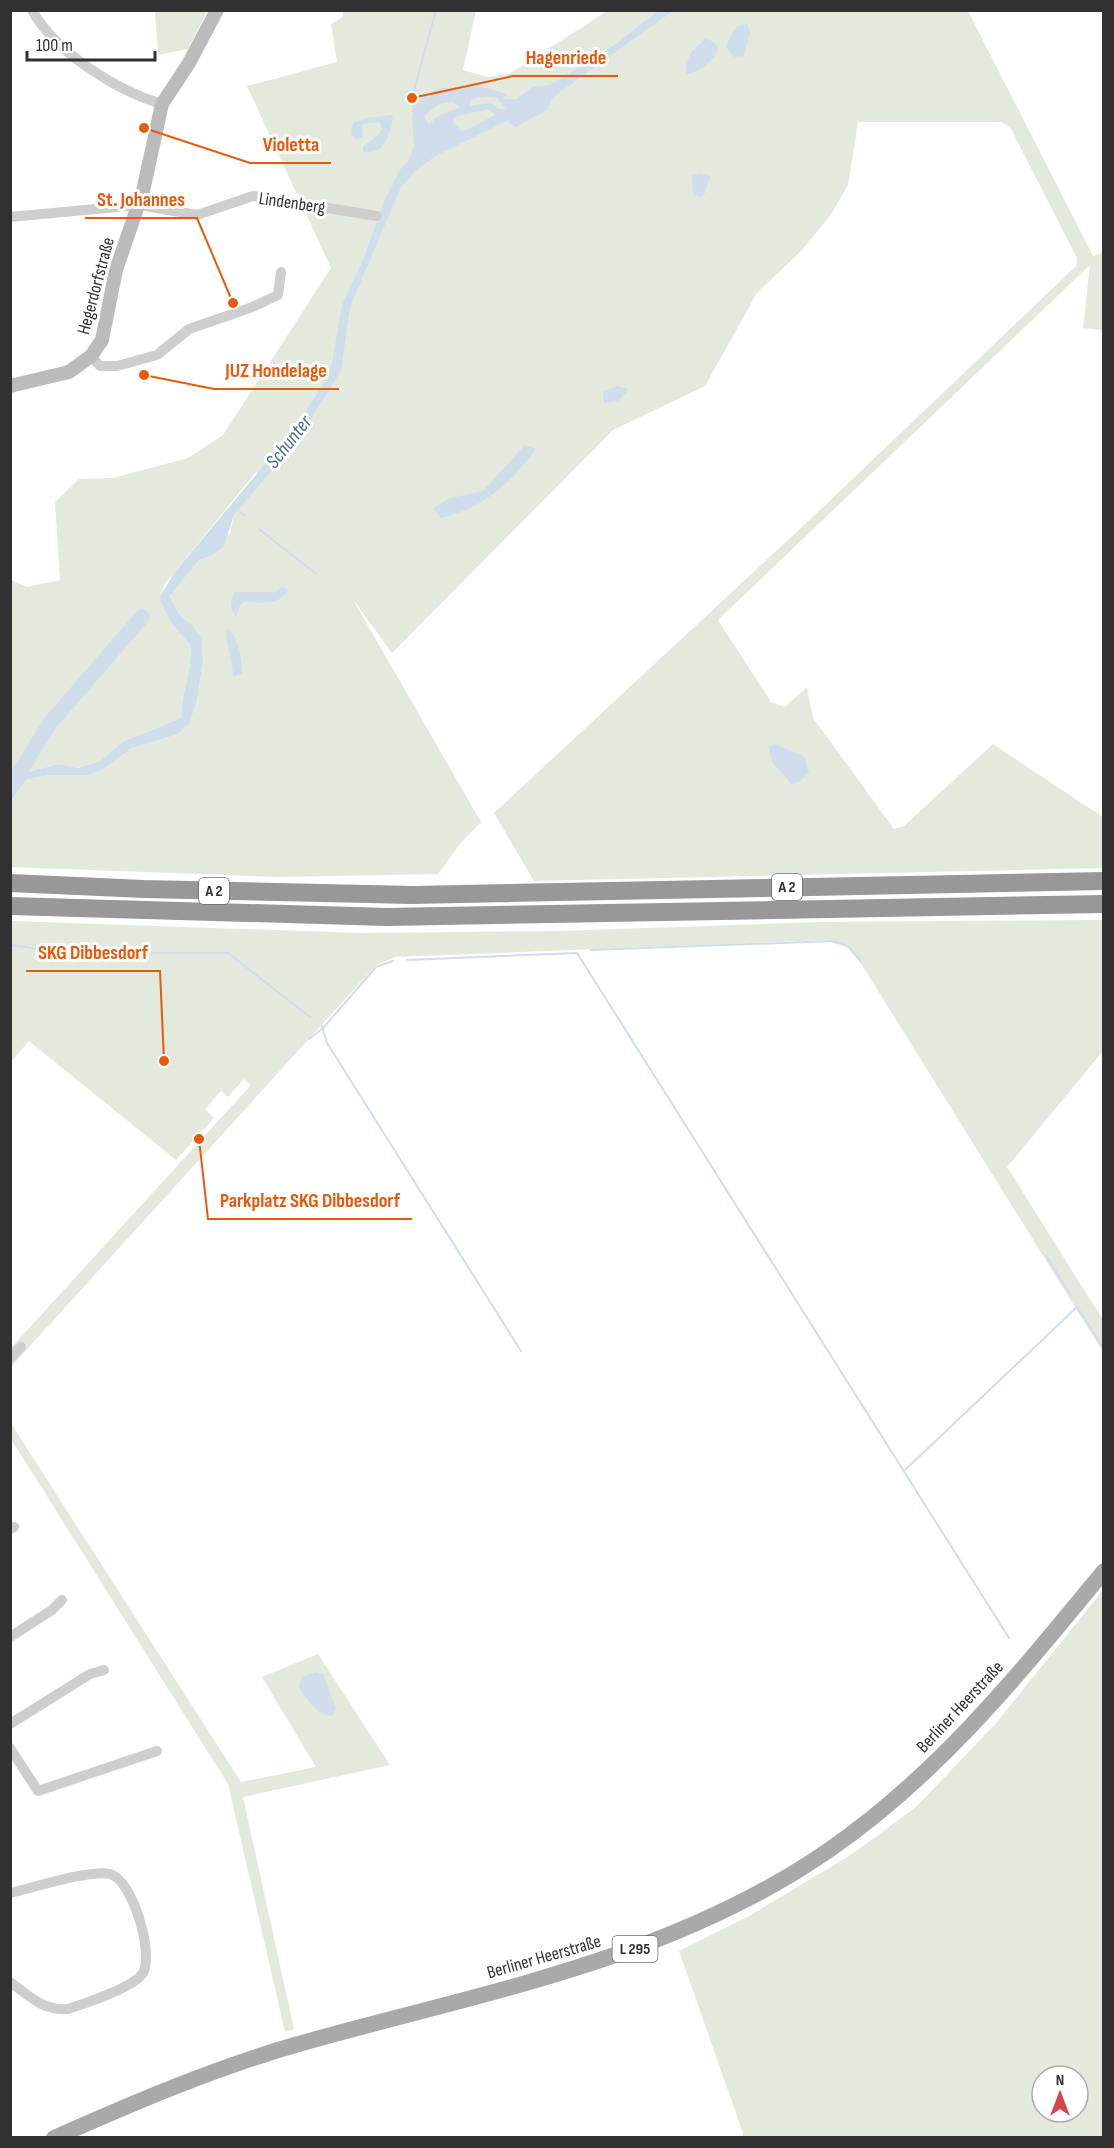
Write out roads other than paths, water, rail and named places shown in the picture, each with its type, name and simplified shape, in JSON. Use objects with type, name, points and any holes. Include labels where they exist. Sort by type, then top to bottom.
[{"type":"highway","name":"A 2","points":[[13,883],[179,890],[413,895],[1104,881]]},
{"type":"highway","name":"A 2","points":[[10,906],[387,917],[1104,904]]},
{"type":"main road","name":"Hegerdorfstraße","points":[[10,386],[69,372],[91,356],[105,332],[116,270],[139,205],[162,104],[197,50],[217,10]]},
{"type":"main road","name":"Berliner Heerstraße","points":[[54,2138],[170,2089],[261,2056],[581,1968],[664,1939],[747,1900],[827,1851],[910,1787],[994,1702],[1104,1571]]},
{"type":"street","points":[[32,10],[53,39],[79,62],[138,95],[162,104]]},
{"type":"street","name":"Lindenberg","points":[[10,217],[139,205],[197,215],[253,196],[377,216]]},
{"type":"street","points":[[91,356],[100,366],[117,366],[157,355],[189,329],[241,312],[278,295],[281,272]]},
{"type":"street","points":[[10,1358],[21,1347]]},
{"type":"street","points":[[10,1637],[52,1610],[62,1600]]},
{"type":"street","points":[[10,1724],[90,1674],[104,1670]]},
{"type":"street","points":[[10,1748],[38,1791],[157,1751]]},
{"type":"street","points":[[10,1893],[98,1873],[117,1876],[129,1890],[141,1931],[146,1966],[137,1979],[79,2006],[57,2010],[42,2005],[10,1982]]},
{"type":"water","name":"Schunter","points":[[658,11],[673,11],[553,97],[547,110],[516,127],[507,121],[437,155],[416,170],[401,187],[350,307],[341,370],[296,442],[234,515],[224,546],[211,556],[199,560],[170,596],[179,614],[192,625],[201,638],[203,662],[197,700],[189,724],[176,735],[132,748],[102,770],[88,775],[48,775],[26,780],[11,801],[11,783],[16,775],[59,764],[78,768],[100,761],[122,742],[181,718],[190,664],[190,645],[171,623],[159,598],[174,573],[294,429],[324,383],[332,363],[342,304],[362,263],[385,199],[399,171],[409,160],[414,146],[412,117],[415,103],[441,88],[478,86],[508,94],[502,99],[517,99],[532,87],[550,85],[613,46]],"holes":[[[496,97],[506,109],[498,109],[492,103],[469,106],[472,99]],[[453,102],[460,107],[436,117],[430,125],[425,115],[439,104]],[[488,109],[495,115],[462,132],[452,121],[457,116]]]},
{"type":"water","points":[[747,24],[750,32],[744,56],[734,57],[726,47],[735,29]]},
{"type":"water","points":[[706,38],[715,43],[718,49],[716,54],[706,65],[687,74],[685,69],[691,52]]},
{"type":"water","points":[[392,115],[388,136],[382,147],[375,151],[363,152],[363,146],[378,135],[382,128],[379,122],[362,124],[363,137],[356,140],[351,134],[353,123],[368,118]]},
{"type":"water","points":[[701,173],[710,177],[704,195],[700,197],[693,195],[692,176]]},
{"type":"water","points":[[617,386],[629,389],[618,401],[604,403],[603,392]]},
{"type":"water","points":[[525,445],[536,449],[506,484],[495,493],[471,508],[441,518],[433,509],[447,499],[483,491]]},
{"type":"water","points":[[282,587],[289,590],[279,599],[269,602],[244,602],[240,605],[236,617],[231,608],[235,592],[275,592]]},
{"type":"water","points":[[227,628],[237,642],[241,661],[242,673],[233,677],[226,632]]},
{"type":"water","points":[[774,744],[804,756],[809,773],[799,782],[791,784],[772,762],[769,747]]},
{"type":"water","points":[[315,1672],[323,1674],[336,1709],[332,1716],[312,1706],[299,1687],[301,1677]]},
{"type":"waterway","points":[[414,112],[412,98],[436,10]]},
{"type":"waterway","points":[[237,509],[244,515]]},
{"type":"waterway","points":[[259,529],[315,573]]},
{"type":"waterway","points":[[16,778],[50,723],[142,617]]},
{"type":"waterway","points":[[591,950],[833,941],[849,947],[860,960]]},
{"type":"waterway","points":[[10,945],[56,951]]},
{"type":"waterway","points":[[74,953],[228,953],[310,1017]]},
{"type":"waterway","points":[[407,960],[577,953],[1009,1638]]},
{"type":"waterway","points":[[309,1039],[324,1027],[376,967],[393,961]]},
{"type":"waterway","points":[[322,1026],[327,1043],[521,1351]]},
{"type":"waterway","points":[[1046,1255],[1071,1296]]},
{"type":"waterway","points":[[904,1471],[1077,1307],[1104,1349]]},
{"type":"place","name":"Hagenriede","points":[[412,98]]},
{"type":"place","name":"Violetta","points":[[144,128]]},
{"type":"place","name":"St. Johannes","points":[[233,303]]},
{"type":"place","name":"JUZ Hondelage","points":[[144,375]]},
{"type":"place","name":"SKG Dibbesdorf","points":[[164,1061]]},
{"type":"place","name":"Parkplatz SKG Dibbesdorf","points":[[199,1139]]}]
